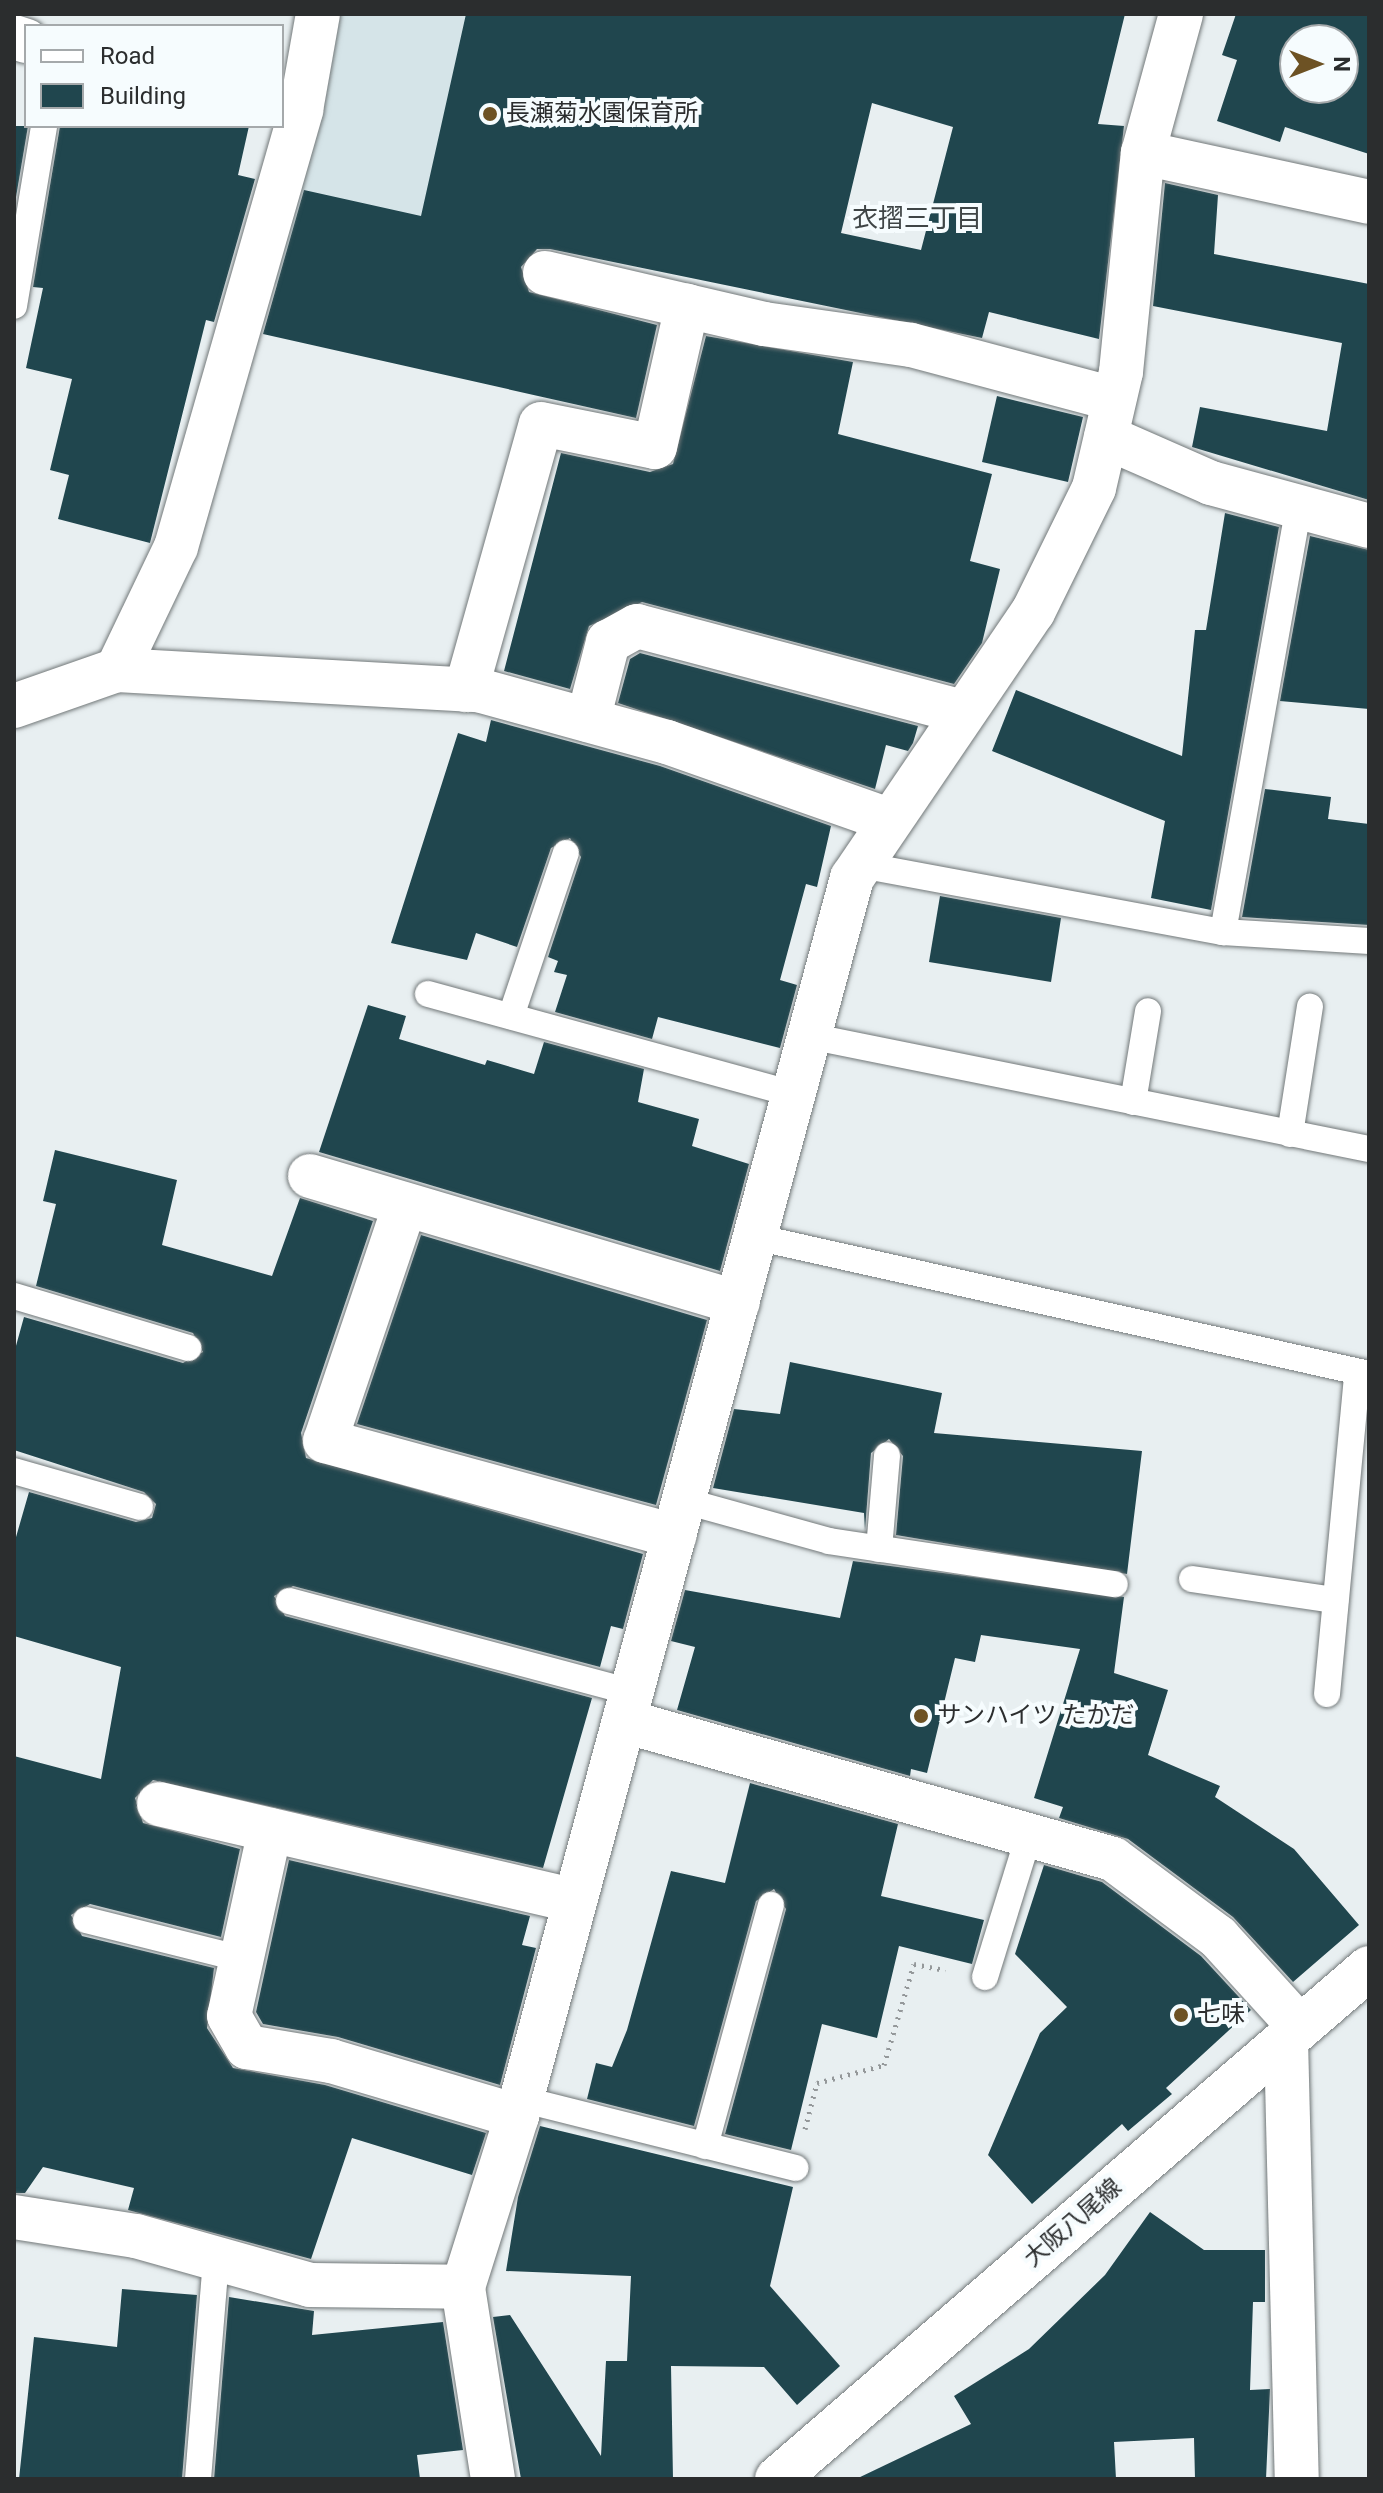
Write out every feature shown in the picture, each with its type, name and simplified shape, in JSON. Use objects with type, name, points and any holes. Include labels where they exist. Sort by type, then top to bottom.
[{"type":"street","points":[[117,670],[176,547],[318,14]]},
{"type":"street","points":[[493,2479],[463,2287],[519,2107],[809,1036],[861,865],[1033,612],[1094,488],[1110,418],[1143,153],[1169,17]]},
{"type":"street","points":[[1143,153],[1369,202]]},
{"type":"street","points":[[545,273],[687,306],[911,345],[1110,418],[1298,511],[1369,526]]},
{"type":"street","points":[[466,690],[541,424],[655,447],[687,306]]},
{"type":"street","points":[[588,720],[608,642],[637,626],[963,712]]},
{"type":"street","points":[[14,706],[117,670],[466,690],[588,720],[889,820]]},
{"type":"street","points":[[310,1176],[738,1303]]},
{"type":"street","points":[[405,1205],[325,1441],[680,1518]]},
{"type":"street","points":[[628,1707],[1113,1859],[1218,1937],[1293,2033],[1297,2479]]},
{"type":"street","points":[[159,1804],[575,1901]]},
{"type":"street","points":[[270,1830],[229,2016],[247,2047],[331,2061],[519,2107]]},
{"type":"street","name":"大阪八尾線","points":[[777,2479],[1293,2033],[1364,1976]]},
{"type":"street","points":[[14,2217],[136,2236],[310,2285],[463,2287]]},
{"type":"lane","points":[[14,306],[44,128]]},
{"type":"lane","points":[[1223,932],[1298,511]]},
{"type":"lane","points":[[511,1016],[566,853]]},
{"type":"lane","points":[[861,865],[1223,932],[1369,941]]},
{"type":"lane","points":[[428,994],[794,1094]]},
{"type":"lane","points":[[1290,1134],[1310,1007]]},
{"type":"lane","points":[[1133,1102],[1148,1011]]},
{"type":"lane","points":[[809,1036],[1369,1149]]},
{"type":"lane","points":[[755,1237],[1363,1374],[1335,1600],[1327,1694]]},
{"type":"lane","points":[[14,1296],[188,1348]]},
{"type":"lane","points":[[879,1549],[887,1455]]},
{"type":"lane","points":[[14,1471],[140,1507]]},
{"type":"lane","points":[[680,1518],[1115,1584]]},
{"type":"lane","points":[[1192,1579],[1335,1600]]},
{"type":"lane","points":[[289,1601],[628,1707]]},
{"type":"lane","points":[[985,1977],[1029,1835]]},
{"type":"lane","points":[[705,2146],[771,1905]]},
{"type":"lane","points":[[86,1920],[242,1959]]},
{"type":"lane","points":[[519,2107],[795,2168]]},
{"type":"lane","points":[[198,2479],[216,2259]]},
{"type":"path","points":[[795,2168],[817,2083],[884,2065],[914,1964],[985,1977]]},
{"type":"shaded area","points":[[336,14],[456,14],[563,41],[420,320],[270,283]]},
{"type":"building","points":[[466,14],[1125,14],[1098,124],[1124,126],[1099,339],[989,312],[982,338],[550,249],[537,249],[521,267],[529,292],[657,325],[636,418],[263,334],[304,190],[421,216]],"holes":[[[872,103],[953,127],[921,250],[841,233]]]},
{"type":"building","points":[[1236,14],[1369,14],[1369,154],[1285,127],[1280,142],[1217,121],[1237,60],[1222,55]]},
{"type":"building","points":[[14,126],[24,126],[28,128],[14,209]]},
{"type":"building","points":[[60,128],[249,128],[238,175],[255,179],[214,322],[206,320],[150,543],[58,519],[69,475],[50,470],[72,379],[26,368],[43,288],[33,287]]},
{"type":"building","points":[[1165,183],[1218,195],[1214,254],[1369,284],[1369,500],[1192,447],[1200,407],[1327,431],[1342,343],[1153,306]]},
{"type":"building","points":[[706,336],[853,362],[838,434],[992,474],[970,561],[1000,569],[982,643],[954,684],[642,602],[589,626],[570,689],[504,671],[561,453],[650,472],[673,464]]},
{"type":"building","points":[[997,396],[1083,417],[1068,482],[982,462]]},
{"type":"building","points":[[1225,513],[1279,527],[1211,910],[1151,898],[1165,821],[992,751],[1016,690],[1182,756],[1195,630],[1206,630]]},
{"type":"building","points":[[1310,536],[1369,550],[1369,709],[1280,701]]},
{"type":"building","points":[[640,653],[918,726],[913,743],[908,751],[886,745],[875,789],[618,703],[630,659]]},
{"type":"building","points":[[491,720],[660,766],[831,826],[817,887],[806,884],[780,980],[797,985],[780,1048],[658,1017],[652,1039],[555,1012],[567,975],[554,972],[558,961],[548,957],[581,857],[570,838],[551,848],[517,947],[476,933],[467,960],[391,943],[458,733],[486,742]]},
{"type":"building","points":[[1265,789],[1331,797],[1328,819],[1369,824],[1369,925],[1242,917]]},
{"type":"building","points":[[940,896],[1061,918],[1051,982],[929,962]]},
{"type":"building","points":[[368,1005],[406,1016],[399,1039],[485,1065],[487,1060],[534,1074],[544,1042],[644,1069],[638,1102],[699,1119],[692,1146],[749,1164],[720,1271],[319,1152]]},
{"type":"building","points":[[55,1150],[177,1180],[162,1245],[272,1276],[300,1198],[373,1221],[301,1433],[306,1458],[643,1554],[623,1629],[611,1626],[600,1667],[293,1586],[274,1596],[285,1616],[592,1698],[543,1868],[153,1780],[135,1798],[143,1823],[240,1849],[221,1937],[90,1904],[71,1915],[82,1936],[214,1968],[207,2028],[233,2068],[325,2085],[486,2133],[472,2175],[352,2138],[311,2259],[128,2210],[134,2188],[43,2167],[25,2193],[14,2193],[14,1756],[101,1779],[121,1667],[14,1636],[14,1544],[29,1492],[136,1522],[152,1518],[156,1504],[144,1492],[14,1450],[14,1353],[24,1317],[183,1363],[203,1352],[193,1333],[36,1286],[56,1204],[43,1201]]},
{"type":"building","points":[[421,1235],[707,1320],[656,1505],[357,1424]]},
{"type":"building","points":[[790,1362],[942,1393],[934,1433],[1142,1451],[1127,1574],[896,1535],[903,1456],[889,1439],[871,1453],[865,1530],[864,1513],[713,1488],[734,1409],[780,1414]]},
{"type":"building","points":[[853,1561],[1124,1597],[1114,1673],[1168,1690],[1148,1755],[1220,1786],[1215,1797],[1294,1849],[1359,1925],[1293,1982],[1233,1917],[1128,1839],[1059,1818],[1063,1807],[1034,1798],[1080,1649],[981,1635],[975,1662],[955,1658],[927,1773],[911,1769],[910,1776],[677,1710],[695,1647],[671,1641],[685,1590],[840,1618]]},
{"type":"building","points":[[750,1783],[898,1824],[881,1896],[984,1920],[972,1964],[899,1946],[877,2038],[822,2024],[791,2150],[725,2134],[786,1909],[774,1889],[756,1901],[694,2126],[587,2099],[596,2063],[612,2067],[627,2030],[671,1871],[725,1883]]},
{"type":"building","points":[[289,1860],[530,1916],[522,1945],[536,1948],[500,2085],[338,2037],[263,2024],[256,2012]]},
{"type":"building","points":[[1044,1865],[1102,1882],[1201,1956],[1251,2010],[1166,2088],[1172,2094],[1128,2131],[1122,2124],[1032,2204],[988,2155],[1040,2033],[1067,2007],[1015,1954]]},
{"type":"building","points":[[540,2126],[793,2187],[770,2286],[840,2366],[797,2405],[764,2367],[671,2366],[673,2479],[521,2479],[493,2317],[510,2315],[601,2456],[606,2361],[627,2361],[631,2276],[506,2271],[518,2197]]},
{"type":"building","points":[[1150,2212],[1204,2250],[1265,2250],[1265,2302],[1253,2302],[1250,2390],[1270,2389],[1266,2479],[1195,2479],[1194,2438],[1114,2442],[1116,2479],[856,2479],[971,2424],[954,2396],[1029,2349],[1105,2275]]},
{"type":"building","points":[[122,2289],[197,2295],[182,2479],[19,2479],[34,2337],[117,2347]]},
{"type":"building","points":[[229,2297],[314,2311],[312,2335],[443,2322],[463,2450],[417,2455],[420,2479],[214,2479]]},
{"type":"place","name":"長瀬菊水園保育所","points":[[490,114]]},
{"type":"place","name":"サンハイツ たかだ","points":[[921,1716]]},
{"type":"place","name":"七味","points":[[1181,2015]]},
{"type":"district","name":"衣摺三丁目","points":[[917,219]]}]
